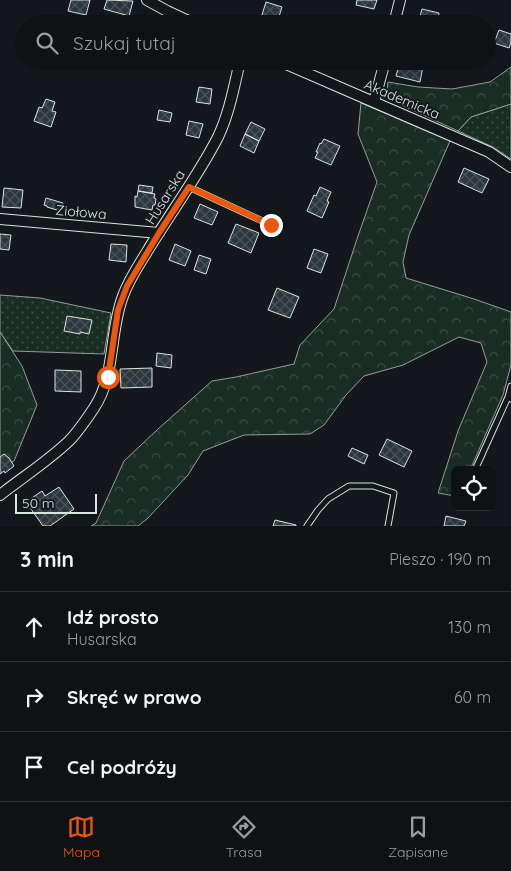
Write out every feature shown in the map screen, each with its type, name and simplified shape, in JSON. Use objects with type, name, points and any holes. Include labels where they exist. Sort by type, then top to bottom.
[{"type":"street","points":[[147,0],[176,15]]},
{"type":"street","points":[[396,15],[400,0]]},
{"type":"street","name":"Husarska","points":[[0,494],[69,441],[100,399],[108,377],[118,310],[122,297],[131,278],[189,187],[218,136],[228,111],[238,70]]},
{"type":"street","name":"Akademicka","points":[[300,70],[489,152],[511,167]]},
{"type":"street","points":[[374,102],[383,70]]},
{"type":"street","name":"Ziołowa","points":[[0,219],[159,233]]},
{"type":"lane","points":[[189,187],[271,225]]},
{"type":"lane","points":[[477,466],[510,398],[511,386]]},
{"type":"lane","points":[[308,526],[328,498],[349,486],[373,486],[394,493],[388,526]]},
{"type":"green space","points":[[511,67],[511,104],[471,117],[458,131],[386,98],[388,82],[418,87],[452,89],[490,82]]},
{"type":"green space","points":[[361,103],[450,141],[409,235],[403,262],[406,278],[511,312],[511,365],[503,395],[472,466],[451,466],[451,495],[438,493],[458,431],[487,362],[481,343],[459,337],[403,365],[364,376],[346,395],[324,425],[310,434],[244,435],[203,451],[188,475],[148,518],[138,526],[91,526],[96,523],[124,461],[158,429],[212,381],[294,364],[300,345],[334,309],[377,182],[358,134]]},
{"type":"green space","points":[[511,104],[511,159],[493,147],[458,131],[471,117]]},
{"type":"green space","points":[[0,295],[40,298],[111,313],[104,354],[13,351],[0,332]]},
{"type":"green space","points":[[0,332],[22,366],[37,405],[14,461],[0,468]]},
{"type":"building","points":[[71,0],[90,0],[86,15],[68,11]]},
{"type":"building","points":[[107,0],[133,1],[129,15],[104,9]]},
{"type":"building","points":[[357,0],[377,0],[374,9],[356,5]]},
{"type":"building","points":[[266,2],[282,7],[280,15],[262,15]]},
{"type":"building","points":[[422,9],[439,13],[439,15],[420,15]]},
{"type":"building","points":[[499,30],[511,34],[509,48],[496,44]]},
{"type":"building","points":[[398,70],[422,70],[420,82],[396,76]]},
{"type":"building","points":[[199,87],[212,89],[210,104],[196,102]]},
{"type":"building","points":[[46,99],[55,102],[52,111],[56,112],[51,127],[34,121],[39,107],[42,108]]},
{"type":"building","points":[[159,110],[172,113],[170,122],[157,120]]},
{"type":"building","points":[[189,121],[203,124],[199,138],[186,135]]},
{"type":"building","points":[[251,122],[265,129],[259,141],[245,134]]},
{"type":"building","points":[[245,134],[259,141],[254,153],[240,146]]},
{"type":"building","points":[[324,139],[340,146],[331,165],[315,158],[320,143]]},
{"type":"building","points":[[464,168],[489,179],[482,193],[458,182]]},
{"type":"building","points":[[139,185],[153,187],[152,193],[138,191]]},
{"type":"building","points":[[320,187],[331,192],[322,218],[307,211]]},
{"type":"building","points":[[4,188],[23,190],[21,208],[2,207]]},
{"type":"building","points":[[138,191],[155,194],[155,205],[153,205],[152,210],[135,207],[135,196],[137,197]]},
{"type":"building","points":[[46,198],[63,203],[60,211],[44,205]]},
{"type":"building","points":[[200,204],[218,212],[212,225],[194,218]]},
{"type":"building","points":[[236,224],[259,233],[251,253],[228,243]]},
{"type":"building","points":[[0,234],[11,235],[9,250],[0,249]]},
{"type":"building","points":[[111,244],[127,245],[126,262],[109,260]]},
{"type":"building","points":[[175,244],[191,251],[185,266],[169,260]]},
{"type":"building","points":[[314,249],[328,254],[321,273],[307,268]]},
{"type":"building","points":[[199,255],[211,259],[206,274],[194,270]]},
{"type":"building","points":[[277,288],[299,297],[290,318],[268,310]]},
{"type":"building","points":[[67,316],[92,320],[89,334],[64,331]]},
{"type":"building","points":[[157,353],[172,355],[171,368],[156,366]]},
{"type":"building","points":[[152,368],[152,387],[121,388],[120,369]]},
{"type":"building","points":[[55,370],[81,371],[81,392],[55,391]]},
{"type":"building","points":[[387,439],[412,451],[404,467],[379,455]]},
{"type":"building","points":[[352,448],[368,455],[364,464],[348,456]]},
{"type":"building","points":[[4,454],[14,466],[5,473],[4,471],[0,474],[0,457]]},
{"type":"building","points":[[59,487],[74,509],[50,526],[43,526],[26,502],[42,491],[45,496]]},
{"type":"building","points":[[446,516],[466,521],[464,526],[444,526]]},
{"type":"building","points":[[275,520],[296,525],[296,526],[273,526]]},
{"type":"route","points":[[108,377],[118,310],[122,297],[131,278],[189,187],[271,225]]}]
